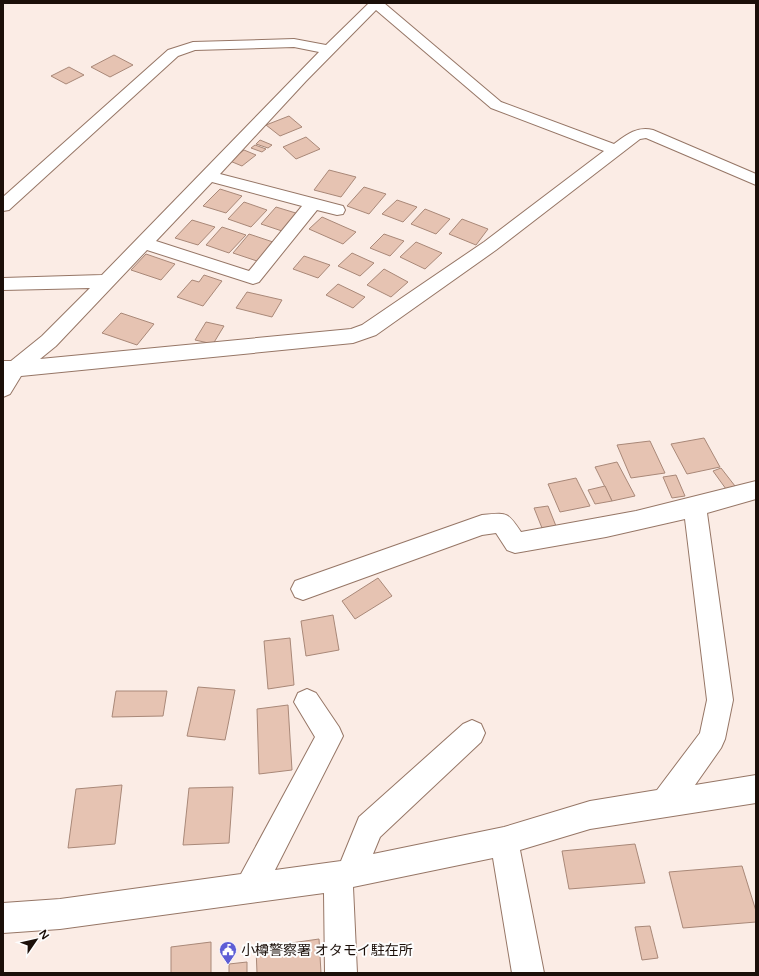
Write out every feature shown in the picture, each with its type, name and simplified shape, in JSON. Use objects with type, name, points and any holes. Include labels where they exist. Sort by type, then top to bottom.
[{"type":"street","points":[[3,389],[9,369],[49,341],[142,243],[209,176],[328,50],[376,3],[496,105],[616,150]]},
{"type":"street","points":[[3,206],[173,53],[193,46],[294,43],[328,50]]},
{"type":"street","points":[[9,369],[353,336],[369,330],[490,246],[635,135],[648,133],[756,180]]},
{"type":"street","points":[[209,176],[337,210]]},
{"type":"street","points":[[142,243],[253,278],[313,204]]},
{"type":"street","points":[[3,284],[106,281]]},
{"type":"street","points":[[303,589],[482,525],[502,523],[515,543],[563,536],[695,508],[756,490]]},
{"type":"street","points":[[665,803],[712,739],[720,700],[695,508]]},
{"type":"street","points":[[250,888],[330,736],[307,702]]},
{"type":"street","points":[[341,973],[344,875],[369,827],[472,733]]},
{"type":"street","points":[[3,918],[60,914],[344,875],[504,841],[590,815],[756,788]]},
{"type":"street","points":[[504,841],[528,973]]},
{"type":"building","points":[[114,55],[133,65],[110,77],[91,67]]},
{"type":"building","points":[[69,67],[84,75],[66,84],[51,76]]},
{"type":"building","points":[[289,116],[302,127],[280,136],[266,125]]},
{"type":"building","points":[[306,137],[320,149],[296,159],[283,147]]},
{"type":"building","points":[[260,140],[272,145],[268,148],[256,144]]},
{"type":"building","points":[[255,145],[266,149],[262,152],[251,148]]},
{"type":"building","points":[[244,150],[256,155],[242,166],[230,161]]},
{"type":"building","points":[[329,170],[356,177],[341,197],[314,190]]},
{"type":"building","points":[[364,187],[386,194],[369,214],[347,206]]},
{"type":"building","points":[[220,189],[242,196],[226,213],[203,206]]},
{"type":"building","points":[[397,200],[417,207],[403,222],[382,214]]},
{"type":"building","points":[[244,202],[267,210],[251,227],[228,219]]},
{"type":"building","points":[[276,207],[299,214],[285,232],[261,224]]},
{"type":"building","points":[[425,209],[450,219],[436,234],[411,224]]},
{"type":"building","points":[[322,217],[356,232],[343,244],[309,229]]},
{"type":"building","points":[[462,219],[488,229],[476,245],[449,234]]},
{"type":"building","points":[[192,220],[215,227],[198,245],[175,238]]},
{"type":"building","points":[[222,227],[246,235],[229,253],[206,245]]},
{"type":"building","points":[[249,234],[273,242],[257,261],[233,253]]},
{"type":"building","points":[[384,234],[404,241],[390,256],[370,248]]},
{"type":"building","points":[[416,242],[442,253],[425,269],[400,257]]},
{"type":"building","points":[[352,253],[374,263],[360,276],[338,266]]},
{"type":"building","points":[[146,254],[175,264],[161,280],[131,270]]},
{"type":"building","points":[[304,256],[330,265],[318,278],[293,269]]},
{"type":"building","points":[[384,269],[408,282],[391,297],[367,285]]},
{"type":"building","points":[[204,275],[222,281],[203,306],[177,297],[192,280],[199,282]]},
{"type":"building","points":[[338,284],[365,297],[353,308],[326,295]]},
{"type":"building","points":[[247,292],[282,300],[272,317],[236,308]]},
{"type":"building","points":[[121,313],[154,324],[137,345],[102,333]]},
{"type":"building","points":[[206,322],[224,326],[213,344],[195,340]]},
{"type":"building","points":[[704,438],[720,467],[687,474],[671,444]]},
{"type":"building","points":[[650,441],[665,473],[631,478],[617,445]]},
{"type":"building","points":[[617,462],[635,496],[612,501],[595,467]]},
{"type":"building","points":[[721,468],[735,486],[726,489],[713,471]]},
{"type":"building","points":[[676,475],[685,496],[672,498],[663,477]]},
{"type":"building","points":[[576,478],[590,506],[560,512],[548,484]]},
{"type":"building","points":[[605,486],[612,501],[595,504],[588,490]]},
{"type":"building","points":[[548,506],[556,526],[542,528],[534,508]]},
{"type":"building","points":[[378,578],[392,596],[355,619],[342,601]]},
{"type":"building","points":[[333,615],[339,650],[306,656],[301,621]]},
{"type":"building","points":[[290,638],[294,685],[268,689],[264,641]]},
{"type":"building","points":[[198,687],[235,690],[225,740],[187,736]]},
{"type":"building","points":[[116,691],[167,691],[163,716],[112,717]]},
{"type":"building","points":[[288,705],[292,770],[259,774],[257,709]]},
{"type":"building","points":[[122,785],[115,844],[68,848],[76,789]]},
{"type":"building","points":[[233,787],[229,843],[183,845],[189,788]]},
{"type":"building","points":[[635,844],[645,883],[569,889],[562,851]]},
{"type":"building","points":[[742,866],[756,911],[756,922],[683,928],[669,872]]},
{"type":"building","points":[[650,926],[658,958],[642,960],[635,927]]},
{"type":"building","points":[[319,939],[321,973],[257,973],[256,948]]},
{"type":"building","points":[[211,942],[211,973],[171,973],[171,947]]},
{"type":"building","points":[[247,962],[247,973],[229,973],[229,964]]},
{"type":"place","name":"小樽警察署 オタモイ駐在所","points":[[228,965]]}]
